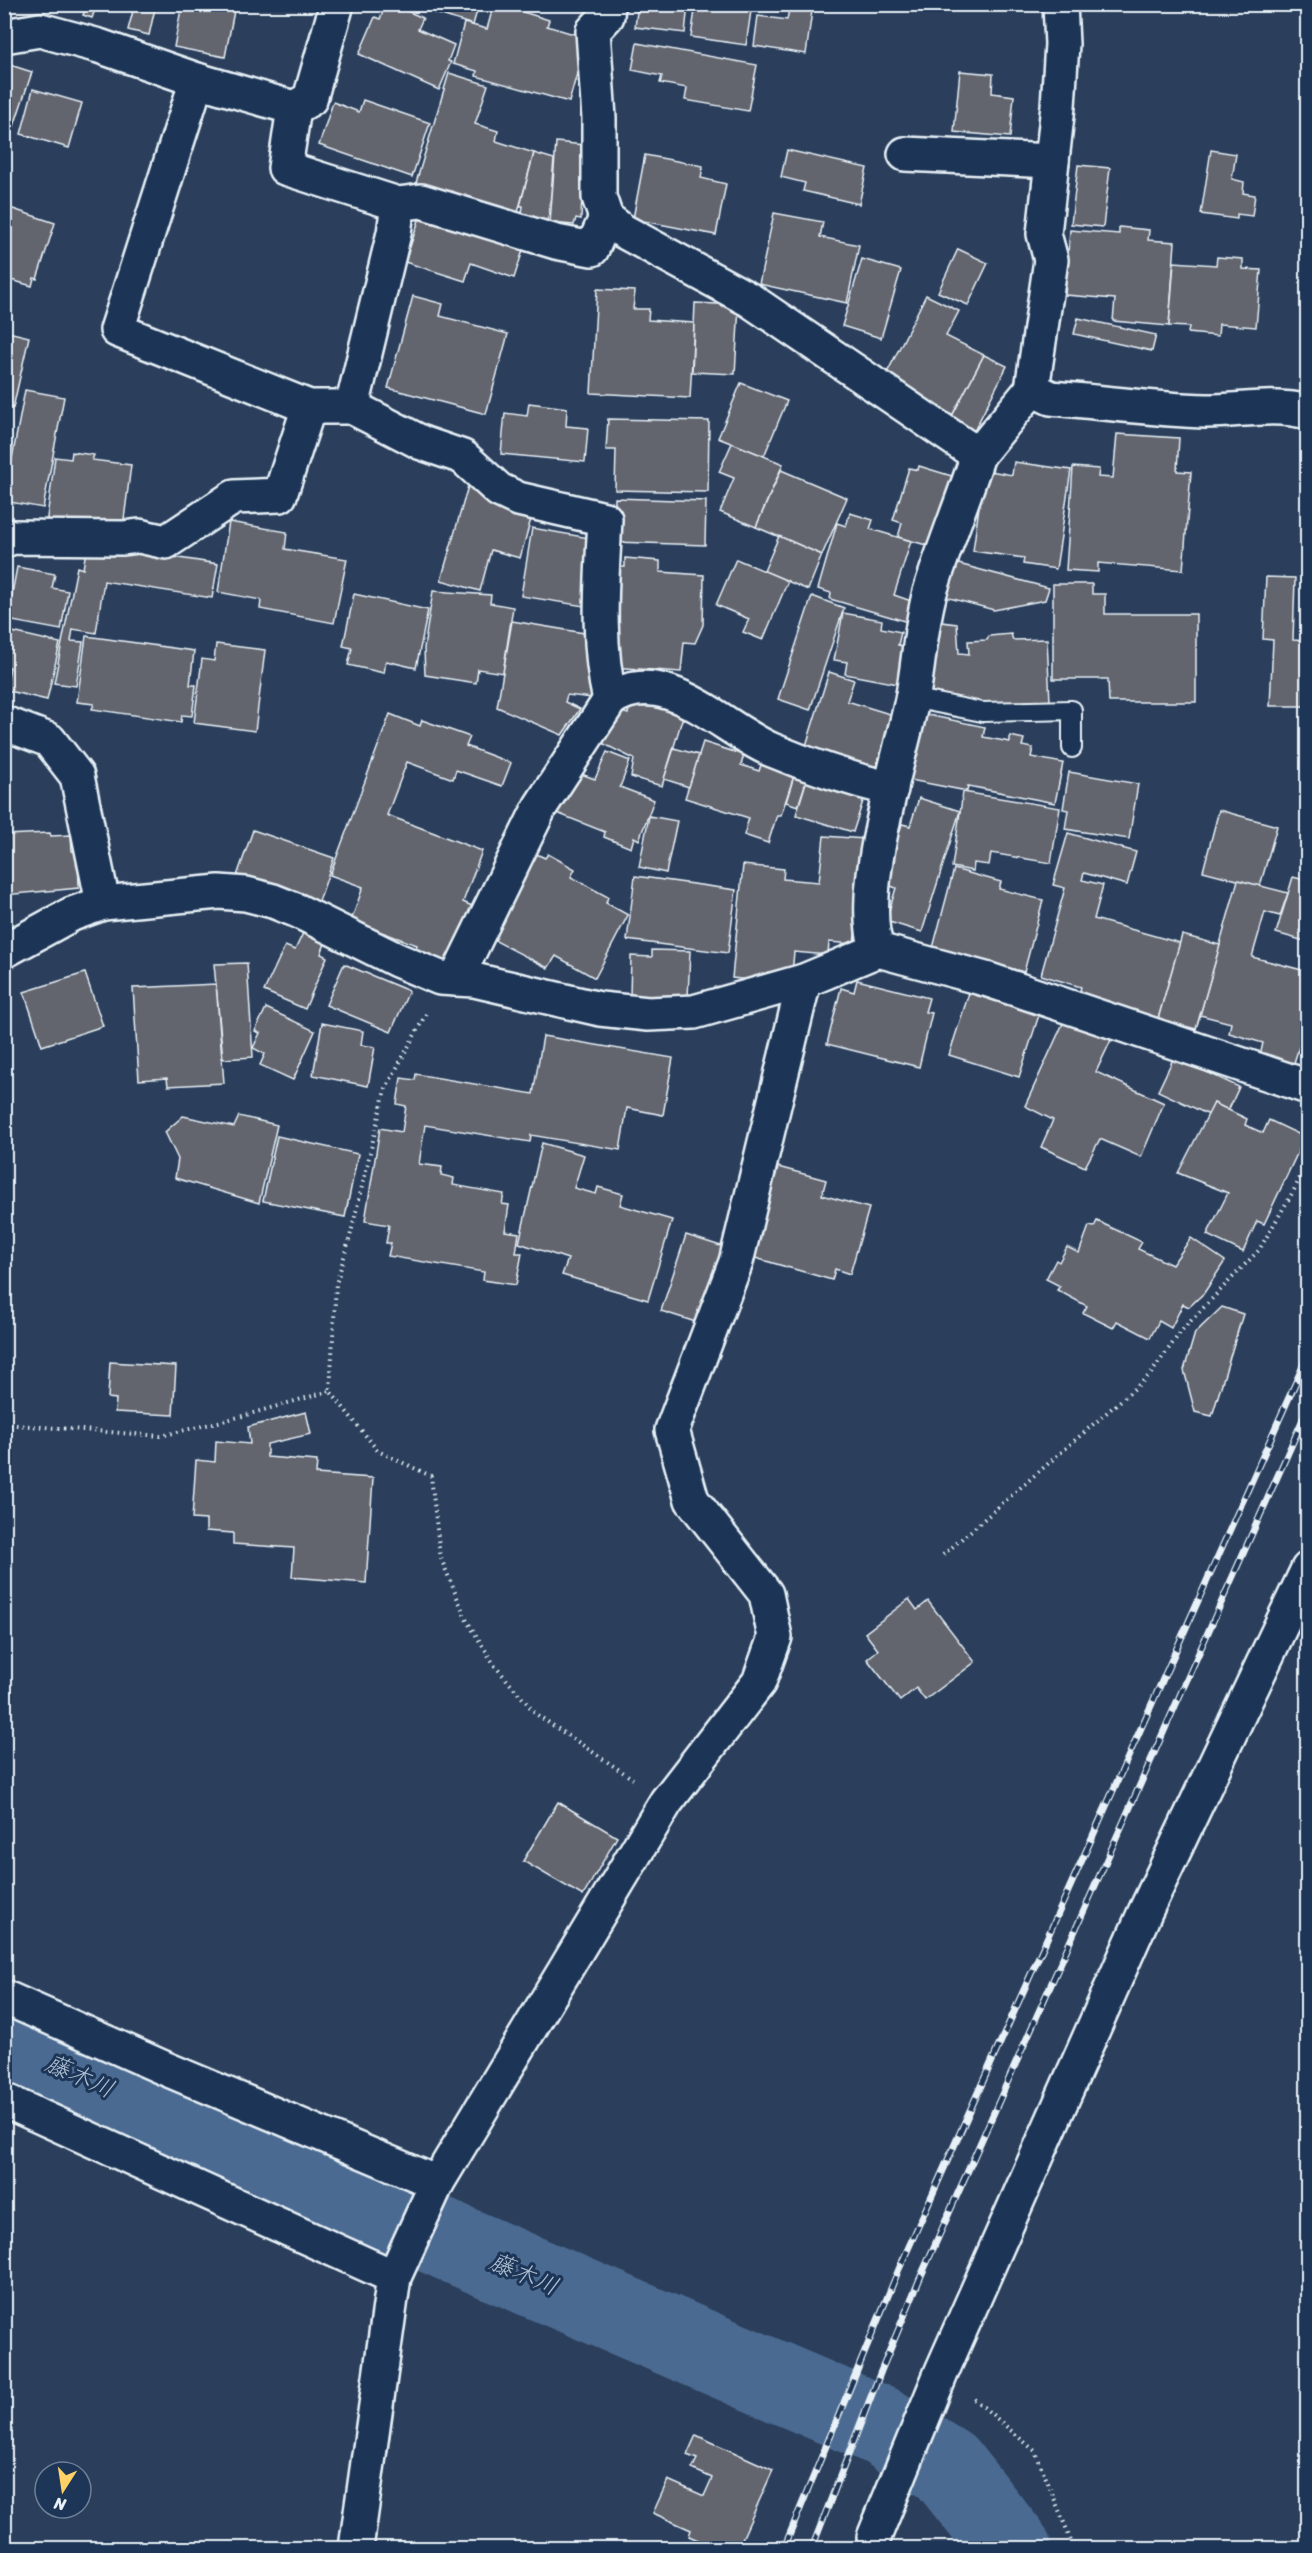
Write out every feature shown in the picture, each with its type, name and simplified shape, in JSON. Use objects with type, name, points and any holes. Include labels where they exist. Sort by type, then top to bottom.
[{"type":"street","points":[[13,35],[37,4]]},
{"type":"street","points":[[13,35],[40,30],[99,46],[197,80],[294,108],[310,99],[336,4]]},
{"type":"street","points":[[608,4],[607,16],[593,32],[599,130],[598,197],[606,218],[623,231],[750,300],[978,455]]},
{"type":"street","points":[[878,950],[871,928],[871,907],[879,845],[912,698],[920,635],[930,593],[978,455],[1032,389],[1051,260],[1044,234],[1062,45],[1060,4]]},
{"type":"street","points":[[197,80],[117,330],[309,407],[352,407],[422,443],[463,457],[499,490],[518,499],[605,519],[600,631],[604,674],[610,700]]},
{"type":"street","points":[[294,108],[285,168],[398,204],[421,201],[556,242],[592,249],[606,218]]},
{"type":"street","points":[[906,154],[1052,161]]},
{"type":"street","points":[[352,407],[394,233],[398,204]]},
{"type":"street","points":[[1032,389],[1051,398],[1208,411],[1258,407],[1294,408],[1308,412]]},
{"type":"street","points":[[4,541],[11,537],[139,536],[166,542],[234,497],[280,495],[309,407]]},
{"type":"street","points":[[451,979],[540,807],[610,700],[620,692],[645,690],[667,692],[683,697],[769,749],[819,768],[891,789]]},
{"type":"street","points":[[4,723],[34,733],[49,741],[77,776],[103,903]]},
{"type":"street","points":[[4,951],[72,914],[103,903],[219,892],[246,894],[281,904],[398,960],[451,979],[474,980],[600,1009],[648,1014],[693,1012],[804,981],[878,950],[989,980],[1308,1086]]},
{"type":"street","points":[[356,2548],[397,2269],[433,2192],[666,1802],[759,1682],[775,1636],[766,1594],[692,1500],[672,1430],[736,1262],[804,981]]},
{"type":"street","points":[[879,2545],[888,2497],[942,2371],[1145,1912],[1308,1569]]},
{"type":"street","points":[[4,1997],[433,2192]]},
{"type":"street","points":[[4,2100],[397,2269]]},
{"type":"lane","points":[[912,698],[982,712],[1072,710],[1072,748]]},
{"type":"path","points":[[451,979],[385,1090],[336,1284],[330,1391],[378,1451],[431,1476],[440,1556],[466,1619],[495,1666],[536,1714],[666,1802]]},
{"type":"path","points":[[943,1555],[1150,1375],[1182,1330],[1259,1250],[1294,1191],[1308,1161]]},
{"type":"path","points":[[4,1424],[161,1436],[330,1391]]},
{"type":"path","points":[[942,2371],[1035,2451],[1071,2540],[1077,2548]]},
{"type":"building","points":[[87,4],[97,4],[92,18],[83,15]]},
{"type":"building","points":[[123,4],[156,4],[149,35],[128,30],[134,7]]},
{"type":"building","points":[[182,4],[200,4],[234,11],[225,57],[174,47]]},
{"type":"building","points":[[386,4],[423,18],[418,29],[454,45],[448,61],[451,62],[439,90],[359,54],[375,17],[380,19]]},
{"type":"building","points":[[407,4],[479,4],[473,25]]},
{"type":"building","points":[[494,4],[525,4],[523,12],[549,20],[547,26],[587,38],[569,102],[476,76],[477,71],[453,64],[464,23],[487,29]]},
{"type":"building","points":[[638,4],[688,4],[685,33],[635,27]]},
{"type":"building","points":[[696,4],[752,4],[746,45],[691,37]]},
{"type":"building","points":[[790,4],[813,4],[806,54],[754,46],[758,16],[787,20]]},
{"type":"building","points":[[637,43],[757,65],[748,111],[685,100],[687,88],[660,83],[662,76],[632,70]]},
{"type":"building","points":[[4,63],[32,72],[12,132],[4,129]]},
{"type":"building","points":[[960,71],[993,74],[992,93],[1014,96],[1010,137],[954,132]]},
{"type":"building","points":[[449,73],[488,85],[475,124],[498,131],[496,141],[534,153],[517,216],[415,186]]},
{"type":"building","points":[[33,89],[82,103],[69,148],[21,134]]},
{"type":"building","points":[[363,100],[430,123],[412,177],[319,145],[333,102],[359,112]]},
{"type":"building","points":[[556,142],[584,145],[581,219],[576,218],[574,225],[550,223]]},
{"type":"building","points":[[787,150],[867,168],[859,204],[803,191],[805,183],[781,177]]},
{"type":"building","points":[[1211,150],[1236,154],[1232,179],[1244,182],[1243,193],[1255,195],[1252,216],[1237,214],[1237,219],[1201,214]]},
{"type":"building","points":[[534,153],[554,159],[549,215],[545,226],[521,221],[523,206],[520,206]]},
{"type":"building","points":[[645,155],[703,166],[701,178],[726,184],[716,235],[633,219]]},
{"type":"building","points":[[1078,165],[1110,168],[1103,227],[1071,224]]},
{"type":"building","points":[[4,206],[55,223],[37,279],[34,278],[32,286],[4,278]]},
{"type":"building","points":[[422,211],[525,244],[514,278],[471,263],[465,281],[405,262]]},
{"type":"building","points":[[774,213],[823,222],[820,237],[859,245],[847,303],[759,284]]},
{"type":"building","points":[[1119,227],[1149,230],[1148,240],[1175,242],[1169,326],[1113,321],[1115,299],[1065,295],[1070,230],[1119,234]]},
{"type":"building","points":[[958,249],[988,263],[968,305],[938,292]]},
{"type":"building","points":[[1217,257],[1243,259],[1243,269],[1261,270],[1256,327],[1219,324],[1218,336],[1188,333],[1189,327],[1169,326],[1174,262],[1216,265]]},
{"type":"building","points":[[862,259],[901,270],[881,338],[842,326]]},
{"type":"building","points":[[597,289],[635,291],[633,309],[649,309],[648,320],[694,323],[690,398],[591,393]]},
{"type":"building","points":[[926,295],[959,311],[946,336],[984,355],[951,418],[884,379]]},
{"type":"building","points":[[413,296],[443,304],[440,316],[508,334],[486,414],[388,388]]},
{"type":"building","points":[[695,303],[739,305],[735,374],[692,372]]},
{"type":"building","points":[[1078,318],[1156,335],[1152,351],[1074,334]]},
{"type":"building","points":[[4,331],[29,337],[13,408],[4,406]]},
{"type":"building","points":[[984,355],[1007,366],[972,435],[949,422]]},
{"type":"building","points":[[741,383],[787,401],[764,456],[718,438]]},
{"type":"building","points":[[25,390],[64,397],[43,508],[4,501]]},
{"type":"building","points":[[529,403],[567,408],[566,426],[588,428],[585,462],[501,454],[505,413],[527,416]]},
{"type":"building","points":[[608,419],[709,421],[708,492],[615,490],[616,450],[606,450]]},
{"type":"building","points":[[1117,434],[1179,438],[1177,471],[1191,472],[1183,570],[1098,563],[1098,572],[1066,570],[1073,467],[1099,469],[1098,477],[1113,478]]},
{"type":"building","points":[[732,443],[783,464],[756,527],[720,512],[734,478],[719,472]]},
{"type":"building","points":[[72,452],[94,455],[92,460],[131,465],[123,527],[69,520],[68,527],[46,525],[55,457],[71,459]]},
{"type":"building","points":[[1308,456],[1308,488],[1302,487]]},
{"type":"building","points":[[1014,462],[1071,470],[1056,569],[1023,564],[1024,558],[973,551],[984,470],[1012,475]]},
{"type":"building","points":[[919,466],[955,477],[933,547],[898,537],[902,523],[893,520],[909,468],[918,470]]},
{"type":"building","points":[[781,470],[847,498],[822,555],[756,527]]},
{"type":"building","points":[[468,486],[492,493],[533,512],[520,558],[491,550],[480,591],[441,580]]},
{"type":"building","points":[[615,498],[706,501],[705,545],[614,542]]},
{"type":"building","points":[[1308,502],[1308,537],[1300,535]]},
{"type":"building","points":[[850,513],[873,520],[870,529],[911,541],[894,595],[914,602],[908,622],[830,599],[831,593],[818,589],[837,523],[846,526]]},
{"type":"building","points":[[229,522],[287,532],[285,549],[347,559],[334,623],[260,609],[261,600],[218,592]]},
{"type":"building","points":[[532,528],[595,539],[584,606],[521,596]]},
{"type":"building","points":[[779,536],[822,555],[808,590],[764,571]]},
{"type":"building","points":[[87,544],[218,564],[212,598],[104,581],[96,633],[73,629],[71,641],[83,642],[76,686],[54,683],[77,567],[83,569]]},
{"type":"building","points":[[625,558],[660,561],[660,572],[704,575],[703,625],[695,643],[684,642],[681,672],[612,667],[616,567],[625,567]]},
{"type":"building","points":[[736,559],[788,581],[763,640],[743,632],[749,619],[716,605]]},
{"type":"building","points":[[951,562],[1049,588],[1045,600],[994,610],[942,596]]},
{"type":"building","points":[[17,567],[55,574],[52,588],[68,591],[61,630],[7,620]]},
{"type":"building","points":[[1266,577],[1295,578],[1293,640],[1308,641],[1308,706],[1270,706],[1273,640],[1263,639]]},
{"type":"building","points":[[1053,584],[1092,584],[1092,594],[1105,594],[1105,614],[1196,614],[1196,702],[1109,702],[1108,679],[1053,679]]},
{"type":"building","points":[[433,591],[491,595],[490,603],[513,607],[503,673],[478,669],[476,683],[425,675],[424,648]]},
{"type":"building","points":[[354,594],[428,610],[416,668],[386,661],[384,673],[348,665],[352,648],[343,646]]},
{"type":"building","points":[[812,596],[844,608],[810,710],[778,699]]},
{"type":"building","points":[[843,613],[882,620],[881,628],[901,632],[898,645],[905,646],[898,684],[845,674],[847,662],[834,660]]},
{"type":"building","points":[[512,621],[590,634],[597,673],[592,698],[567,695],[565,702],[580,709],[562,735],[497,707]]},
{"type":"building","points":[[934,621],[957,624],[959,653],[969,654],[968,641],[987,640],[989,636],[1011,634],[1013,640],[1047,639],[1050,702],[969,705],[923,696]]},
{"type":"building","points":[[4,630],[60,643],[47,700],[5,690],[10,667],[4,666]]},
{"type":"building","points":[[86,636],[194,651],[190,685],[196,685],[192,716],[182,715],[181,722],[92,709],[94,704],[77,702]]},
{"type":"building","points":[[216,644],[265,650],[255,731],[194,723],[202,659],[214,661]]},
{"type":"building","points":[[829,672],[854,680],[847,701],[893,715],[874,773],[804,752]]},
{"type":"building","points":[[646,702],[684,713],[662,786],[631,777],[634,759],[602,743],[595,736],[619,711],[628,714],[630,704],[645,707]]},
{"type":"building","points":[[390,714],[420,726],[422,720],[470,737],[466,746],[511,763],[502,786],[456,770],[453,779],[407,762],[387,815],[482,851],[463,902],[472,906],[450,967],[414,953],[417,945],[351,921],[363,887],[330,875]]},
{"type":"building","points":[[923,714],[985,727],[983,737],[1010,742],[1010,736],[1024,739],[1022,746],[1033,748],[1031,757],[1063,763],[1055,803],[968,786],[967,791],[910,780]]},
{"type":"building","points":[[703,742],[744,755],[741,765],[759,771],[761,765],[794,776],[781,815],[777,815],[768,843],[744,835],[749,818],[685,798]]},
{"type":"building","points":[[674,748],[699,755],[689,787],[664,779]]},
{"type":"building","points":[[607,752],[630,761],[620,787],[654,800],[639,840],[634,837],[631,848],[604,837],[605,832],[549,810],[573,771],[595,779]]},
{"type":"building","points":[[1069,772],[1138,784],[1129,839],[1065,829],[1068,810],[1063,809]]},
{"type":"building","points":[[794,776],[807,779],[798,806],[786,802]]},
{"type":"building","points":[[807,779],[865,795],[853,832],[796,815]]},
{"type":"building","points":[[963,792],[1060,808],[1051,863],[991,853],[989,865],[974,863],[973,871],[952,867]]},
{"type":"building","points":[[919,798],[960,811],[922,932],[886,921],[896,888],[883,883],[902,824],[910,826]]},
{"type":"building","points":[[1219,810],[1277,826],[1260,886],[1203,871]]},
{"type":"building","points":[[649,816],[677,821],[666,873],[639,867]]},
{"type":"building","points":[[253,830],[334,858],[318,904],[237,876]]},
{"type":"building","points":[[50,833],[51,836],[71,835],[72,851],[78,853],[79,888],[4,895],[4,835]]},
{"type":"building","points":[[1068,833],[1136,852],[1127,885],[1084,873],[1082,880],[1103,885],[1094,919],[1180,943],[1158,1019],[1078,997],[1081,987],[1041,975],[1065,888],[1053,885]]},
{"type":"building","points":[[824,836],[865,839],[854,944],[829,942],[828,955],[794,952],[792,974],[768,972],[767,982],[732,978],[743,865],[784,869],[783,879],[819,882]]},
{"type":"building","points":[[530,851],[545,858],[548,854],[575,869],[571,877],[608,897],[606,903],[628,915],[595,978],[556,956],[548,968],[486,936]]},
{"type":"building","points":[[954,869],[1001,882],[999,889],[1043,900],[1024,972],[933,948]]},
{"type":"building","points":[[635,876],[736,890],[728,953],[627,940]]},
{"type":"building","points":[[1293,877],[1308,881],[1308,942],[1276,933]]},
{"type":"building","points":[[1238,880],[1288,893],[1280,916],[1265,912],[1252,957],[1302,970],[1305,961],[1308,962],[1308,1050],[1299,1047],[1292,1069],[1259,1060],[1263,1043],[1229,1033],[1231,1023],[1200,1015]]},
{"type":"building","points":[[304,931],[326,941],[321,954],[327,957],[305,1009],[264,991],[285,946],[295,950]]},
{"type":"building","points":[[1182,935],[1220,945],[1196,1029],[1158,1019]]},
{"type":"building","points":[[652,950],[690,951],[688,998],[630,997],[631,956],[652,957]]},
{"type":"building","points":[[247,963],[253,1057],[223,1059],[214,964]]},
{"type":"building","points":[[344,964],[409,991],[391,1032],[326,1005]]},
{"type":"building","points":[[85,973],[103,1026],[42,1046],[24,992]]},
{"type":"building","points":[[857,980],[929,998],[925,1012],[932,1013],[919,1067],[827,1044],[841,988],[854,992]]},
{"type":"building","points":[[216,984],[224,1083],[168,1086],[167,1078],[139,1080],[133,988]]},
{"type":"building","points":[[969,993],[1039,1015],[1019,1077],[949,1055]]},
{"type":"building","points":[[266,1008],[315,1031],[293,1080],[260,1065],[265,1054],[253,1048],[260,1033],[255,1031]]},
{"type":"building","points":[[1065,1019],[1111,1040],[1096,1072],[1164,1103],[1141,1157],[1100,1139],[1085,1167],[1041,1147],[1053,1120],[1025,1106]]},
{"type":"building","points":[[322,1023],[363,1031],[361,1045],[375,1047],[368,1086],[313,1075]]},
{"type":"building","points":[[543,1036],[673,1058],[663,1115],[627,1108],[620,1150],[531,1135],[530,1142],[425,1125],[419,1164],[442,1167],[441,1175],[454,1178],[453,1185],[504,1194],[502,1204],[509,1205],[505,1231],[519,1233],[516,1253],[522,1253],[516,1285],[483,1280],[484,1272],[388,1256],[391,1243],[386,1243],[389,1225],[365,1221],[380,1128],[402,1132],[406,1106],[397,1104],[401,1078],[415,1080],[416,1074],[533,1094]]},
{"type":"building","points":[[1174,1057],[1239,1087],[1228,1111],[1214,1103],[1209,1115],[1158,1091]]},
{"type":"building","points":[[1214,1103],[1247,1119],[1245,1125],[1263,1133],[1269,1120],[1305,1137],[1264,1224],[1257,1221],[1243,1252],[1207,1235],[1228,1193],[1178,1173]]},
{"type":"building","points":[[183,1116],[234,1127],[239,1116],[277,1125],[259,1203],[175,1178],[178,1159],[165,1132]]},
{"type":"building","points":[[277,1136],[358,1154],[345,1217],[263,1201]]},
{"type":"building","points":[[542,1143],[584,1155],[574,1188],[596,1194],[598,1187],[623,1194],[620,1205],[672,1220],[648,1300],[562,1275],[568,1259],[519,1243]]},
{"type":"building","points":[[778,1167],[826,1180],[822,1195],[869,1208],[850,1274],[835,1269],[832,1280],[752,1257]]},
{"type":"building","points":[[1097,1221],[1142,1242],[1138,1249],[1172,1265],[1191,1238],[1225,1261],[1204,1293],[1189,1307],[1183,1304],[1171,1328],[1159,1321],[1150,1338],[1117,1321],[1113,1328],[1083,1313],[1087,1306],[1057,1290],[1060,1286],[1046,1279],[1056,1260],[1059,1262],[1067,1247],[1079,1253],[1089,1226],[1094,1227]]},
{"type":"building","points":[[686,1235],[727,1248],[702,1324],[661,1311]]},
{"type":"building","points":[[1222,1307],[1243,1314],[1212,1416],[1195,1412],[1184,1370],[1195,1333]]},
{"type":"building","points":[[110,1362],[176,1366],[173,1415],[115,1412],[116,1399],[108,1398]]},
{"type":"building","points":[[306,1412],[311,1434],[267,1444],[267,1457],[317,1461],[316,1474],[373,1478],[366,1583],[292,1577],[294,1548],[233,1544],[233,1533],[206,1531],[206,1520],[192,1519],[196,1460],[215,1462],[216,1441],[250,1444],[248,1427]]},
{"type":"building","points":[[909,1599],[917,1610],[928,1601],[975,1662],[925,1700],[916,1688],[900,1701],[867,1659],[878,1650],[865,1633]]},
{"type":"building","points":[[558,1802],[617,1837],[583,1896],[523,1861]]},
{"type":"building","points":[[696,2435],[773,2470],[738,2548],[716,2548],[689,2536],[691,2530],[653,2513],[668,2480],[704,2496],[712,2478],[692,2469],[697,2459],[687,2455]]},
{"type":"waterway","name":"藤木川","points":[[4,2042],[465,2248],[883,2427],[946,2466],[1011,2548]]},
{"type":"railway","points":[[784,2548],[899,2269],[1308,1355]]},
{"type":"railway","points":[[812,2548],[921,2276],[1308,1408]]}]
